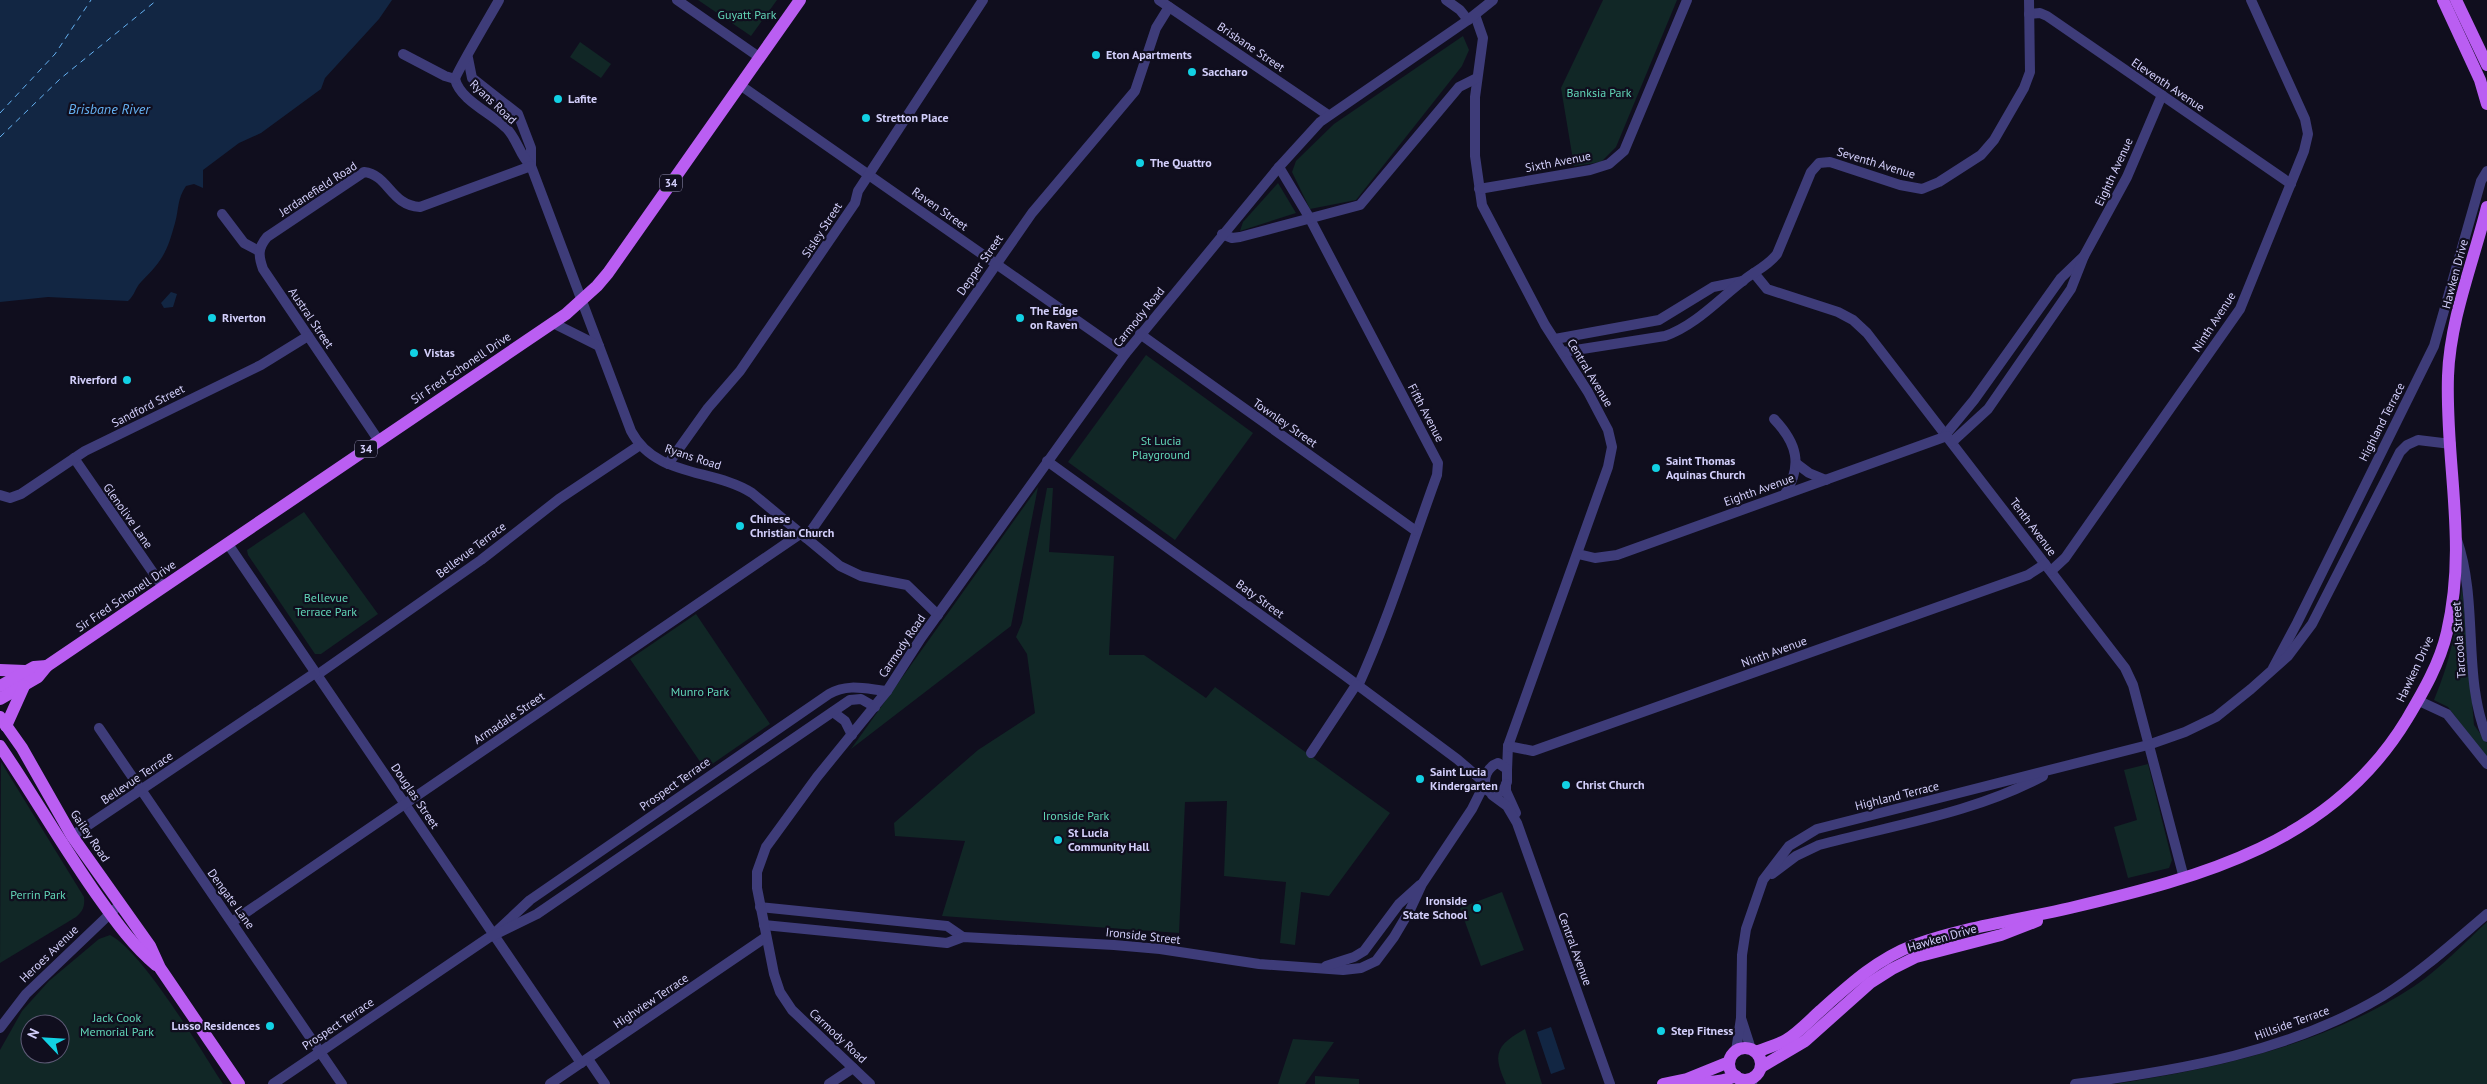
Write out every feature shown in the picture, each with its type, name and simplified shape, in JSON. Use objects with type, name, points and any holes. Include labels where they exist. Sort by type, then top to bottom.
[{"type":"main road","name":"Sir Fred Schonell Drive","points":[[0,699],[38,677],[47,666],[553,323],[582,300],[597,286],[619,257],[800,0]]},
{"type":"main road","points":[[2443,0],[2480,80],[2487,104]]},
{"type":"main road","points":[[2456,0],[2487,65]]},
{"type":"main road","name":"Hawken Drive","points":[[1754,1050],[1787,1039],[1865,972],[1896,953],[1922,943],[1990,925],[2070,908],[2184,878],[2248,855],[2309,821],[2372,766],[2394,738],[2417,700],[2438,660],[2446,637],[2455,578],[2457,540],[2448,380],[2450,351],[2456,320],[2487,207]]},
{"type":"main road","name":"Sir Fred Schonell Drive","points":[[0,686],[25,671],[47,666]]},
{"type":"main road","name":"34","points":[[0,670],[25,671]]},
{"type":"main road","points":[[3,721],[24,686]]},
{"type":"main road","name":"Gailey Road","points":[[3,721],[22,748],[72,836],[150,946],[160,968],[239,1084]]},
{"type":"main road","name":"Gailey Road","points":[[0,746],[32,795],[53,832],[110,914],[142,953],[160,968]]},
{"type":"main road","name":"Hawken Drive","points":[[1755,1076],[1804,1041],[1870,983],[1892,968],[1916,958],[2001,936],[2070,908]]},
{"type":"main road","points":[[1664,1084],[1687,1079],[1733,1056],[1741,1048],[1754,1050],[1760,1059],[1755,1076],[1738,1080],[1707,1083],[1687,1079]]},
{"type":"main road","points":[[1733,1056],[1730,1070],[1738,1080]]},
{"type":"street","points":[[455,79],[457,72],[468,58],[499,0]]},
{"type":"street","points":[[676,0],[759,57]]},
{"type":"street","name":"Sisley Street","points":[[668,464],[708,408],[740,371],[807,275],[855,203],[858,191],[983,0]]},
{"type":"street","name":"Brisbane Street","points":[[1159,0],[1328,115]]},
{"type":"street","points":[[1446,0],[1471,18]]},
{"type":"street","name":"Carmody Road","points":[[870,1084],[796,1014],[784,1000],[776,981],[760,907],[757,872],[766,847],[806,792],[875,707],[1047,461],[1125,354],[1222,234],[1313,128],[1328,115],[1471,18],[1493,0]]},
{"type":"street","name":"Sixth Avenue","points":[[1479,189],[1590,170],[1609,164],[1624,151],[1687,0]]},
{"type":"street","name":"Seventh Avenue","points":[[1564,352],[1671,334],[1718,303],[1777,254],[1812,171],[1818,163],[1830,162],[1900,185],[1922,189],[1939,182],[1986,150],[2024,88],[2030,72],[2028,0]]},
{"type":"street","name":"Ninth Avenue","points":[[1508,746],[1528,752],[1535,750],[2048,568],[2065,558],[2238,312],[2306,147],[2307,126],[2250,0]]},
{"type":"street","name":"Depper Street","points":[[803,536],[1032,213],[1135,90],[1156,28],[1169,6]]},
{"type":"street","name":"Eleventh Avenue","points":[[2029,14],[2040,13],[2047,16],[2291,184]]},
{"type":"street","name":"Central Avenue","points":[[1471,18],[1483,38],[1477,78],[1475,156],[1479,189],[1488,219],[1544,325],[1564,352],[1592,399],[1608,430],[1612,443],[1608,467],[1508,746],[1506,791],[1515,808],[1517,823]]},
{"type":"street","name":"Ryans Road","points":[[403,54],[445,76],[455,79],[466,95],[507,129],[520,153],[531,166],[631,431],[640,445],[654,458],[668,464],[739,486],[840,566],[853,574],[907,585],[938,615]]},
{"type":"street","name":"Ryans Road","points":[[468,58],[472,78],[518,114],[531,148],[531,166]]},
{"type":"street","points":[[1222,234],[1235,238],[1240,237],[1308,217],[1360,205],[1459,87],[1477,78]]},
{"type":"street","name":"Raven Street","points":[[740,84],[1125,354]]},
{"type":"street","name":"Eighth Avenue","points":[[1578,554],[1595,558],[1617,555],[1949,437],[1977,421],[1995,399],[2071,289],[2084,256],[2123,186],[2162,95]]},
{"type":"street","name":"Jerdanefield Road","points":[[259,251],[267,237],[364,172],[377,176],[404,204],[420,207],[531,166]]},
{"type":"street","name":"Fifth Avenue","points":[[1280,167],[1438,463],[1437,475],[1374,651],[1357,685],[1311,753]]},
{"type":"street","name":"Highland Terrace","points":[[2270,673],[2434,346],[2481,181],[2487,171]]},
{"type":"street","points":[[222,214],[244,243],[259,251]]},
{"type":"street","name":"Austral Street","points":[[259,251],[263,269],[379,441]]},
{"type":"street","name":"Eighth Avenue","points":[[1949,437],[2061,278],[2084,256]]},
{"type":"street","name":"Tenth Avenue","points":[[1754,274],[1767,289],[1838,312],[1857,324],[1870,337],[1949,437],[2127,671],[2184,878]]},
{"type":"street","name":"Seventh Avenue","points":[[1555,339],[1659,320],[1713,287],[1743,281]]},
{"type":"street","points":[[553,323],[599,346]]},
{"type":"street","name":"Townley Street","points":[[1140,334],[1416,531]]},
{"type":"street","name":"Sandford Street","points":[[0,495],[10,498],[21,494],[74,458],[261,365],[308,336]]},
{"type":"street","points":[[1774,419],[1787,435],[1797,464],[1795,477],[1785,494]]},
{"type":"street","name":"Highland Terrace","points":[[1733,1056],[1741,1018],[1742,955],[1746,929],[1763,880],[1789,846],[1817,829],[2148,744],[2185,732],[2216,717],[2270,673],[2295,649],[2308,633],[2375,498],[2403,448],[2420,440],[2451,444]]},
{"type":"street","name":"Bellevue Terrace","points":[[72,836],[316,674],[473,566],[559,499],[640,445]]},
{"type":"street","name":"Glenolive Lane","points":[[74,458],[163,587]]},
{"type":"street","name":"Baty Street","points":[[1047,461],[1357,685],[1457,759],[1485,783]]},
{"type":"street","points":[[1797,464],[1809,473],[1826,480]]},
{"type":"street","name":"Armadale Street","points":[[232,922],[803,536]]},
{"type":"street","name":"Tarcoola Street","points":[[2457,540],[2464,557],[2468,581],[2477,702],[2487,737]]},
{"type":"street","name":"Douglas Street","points":[[228,544],[492,935],[584,1061],[605,1084]]},
{"type":"street","name":"Prospect Terrace","points":[[492,935],[525,903],[828,694],[838,689],[856,687],[886,691]]},
{"type":"street","name":"Prospect Terrace","points":[[273,1084],[492,935],[538,914],[834,712],[855,699],[862,700],[875,707]]},
{"type":"street","points":[[2417,700],[2436,707],[2446,714],[2487,764]]},
{"type":"street","points":[[834,712],[845,722],[852,735]]},
{"type":"street","name":"Dengate Lane","points":[[99,728],[342,1084]]},
{"type":"street","name":"Central Avenue","points":[[1508,746],[1493,765],[1485,783],[1487,790],[1507,806],[1517,823],[1610,1084]]},
{"type":"street","name":"Baty Street","points":[[1457,759],[1478,768],[1493,765]]},
{"type":"street","points":[[1493,765],[1500,763],[1507,770]]},
{"type":"street","name":"Highland Terrace","points":[[1763,880],[1796,856],[1819,845],[1972,806],[2012,793],[2057,768]]},
{"type":"street","name":"Ironside Street","points":[[764,925],[947,943],[963,937],[1122,945],[1253,963],[1353,970],[1374,962],[1400,929],[1422,884],[1468,816],[1485,783]]},
{"type":"street","points":[[1492,795],[1502,792],[1506,784]]},
{"type":"street","name":"Ironside Street","points":[[1468,816],[1492,795]]},
{"type":"street","name":"Ironside Street","points":[[1320,967],[1351,958],[1364,951],[1399,904],[1422,884]]},
{"type":"street","name":"Heroes Avenue","points":[[0,1028],[26,994],[121,904]]},
{"type":"street","name":"Ironside Street","points":[[760,907],[947,926],[963,937]]},
{"type":"street","name":"Hillside Terrace","points":[[2075,1084],[2201,1064],[2264,1047],[2339,1019],[2384,995],[2415,974],[2487,914]]},
{"type":"street","name":"Highview Terrace","points":[[550,1084],[766,937]]},
{"type":"street","name":"Highland Terrace","points":[[1741,1018],[1754,1050]]},
{"type":"street","points":[[829,1084],[853,1068]]},
{"type":"green space","name":"Guyatt Park","points":[[698,0],[777,0],[751,36]]},
{"type":"green space","name":"Banksia Park","points":[[1603,0],[1677,0],[1616,147],[1601,162],[1574,166],[1561,88]]},
{"type":"green space","points":[[1463,36],[1469,50],[1462,66],[1356,200],[1310,209],[1292,172],[1296,161],[1334,124]]},
{"type":"green space","points":[[580,42],[611,64],[601,78],[570,57]]},
{"type":"green space","points":[[1278,183],[1296,213],[1240,231],[1243,222]]},
{"type":"green space","name":"St Lucia Playground","points":[[1146,355],[1253,433],[1175,540],[1068,462]]},
{"type":"green space","points":[[1038,487],[1011,626],[851,749]]},
{"type":"green space","name":"Ironside Park","points":[[1047,488],[1053,488],[1049,552],[1114,556],[1109,655],[1144,655],[1206,698],[1215,687],[1390,813],[1329,896],[1301,892],[1295,945],[1280,943],[1286,882],[1224,876],[1227,801],[1185,802],[1179,933],[942,916],[965,841],[895,836],[894,823],[978,750],[1035,713],[1027,654],[1016,637],[1022,623]]},
{"type":"green space","name":"Bellevue Terrace Park","points":[[304,512],[378,614],[321,654],[315,654],[248,555],[247,550]]},
{"type":"green space","points":[[2462,586],[2474,725],[2487,743],[2487,758],[2448,707],[2434,700],[2452,644]]},
{"type":"green space","name":"Munro Park","points":[[696,614],[770,724],[705,769],[630,659]]},
{"type":"green space","name":"Perrin Park","points":[[1,762],[84,897],[84,900],[83,908],[76,917],[0,963]]},
{"type":"green space","points":[[2148,764],[2172,860],[2169,868],[2128,878],[2114,827],[2137,820],[2124,770]]},
{"type":"green space","points":[[1502,892],[1524,950],[1481,966],[1460,908]]},
{"type":"green space","points":[[2487,922],[2487,1084],[2115,1084],[2231,1062],[2307,1039],[2343,1024],[2379,1007],[2423,980]]},
{"type":"green space","name":"Jack Cook Memorial Park","points":[[110,935],[124,945],[155,981],[223,1084],[0,1084],[0,1050],[20,1015],[20,1064],[70,1064],[70,1014],[20,1014],[49,981],[99,939]]},
{"type":"green space","points":[[1525,1029],[1542,1084],[1506,1084],[1499,1065],[1499,1051],[1508,1040]]},
{"type":"green space","points":[[1293,1039],[1334,1042],[1305,1084],[1278,1084]]},
{"type":"green space","points":[[1315,1076],[1359,1079],[1359,1084],[1315,1084]]},
{"type":"water","name":"Brisbane River","points":[[0,0],[392,0],[379,19],[325,78],[321,89],[261,133],[239,143],[203,170],[203,188],[194,184],[186,186],[181,195],[167,249],[128,301],[48,297],[0,302]]},
{"type":"water","points":[[171,292],[177,294],[173,307],[164,308],[161,303]]},
{"type":"water","points":[[1551,1027],[1565,1069],[1551,1074],[1537,1032]]},
{"type":"ferry route","points":[[0,113],[55,54],[91,0]]},
{"type":"ferry route","points":[[0,137],[60,79],[157,0]]},
{"type":"place","name":"Eton Apartments","points":[[1096,55]]},
{"type":"place","name":"Saccharo","points":[[1192,72]]},
{"type":"place","name":"Lafite","points":[[558,99]]},
{"type":"place","name":"Stretton Place","points":[[866,118]]},
{"type":"place","name":"The Quattro","points":[[1140,163]]},
{"type":"place","name":"Riverton","points":[[212,318]]},
{"type":"place","name":"The Edge on Raven","points":[[1020,318]]},
{"type":"place","name":"Vistas","points":[[414,353]]},
{"type":"place","name":"Riverford","points":[[127,380]]},
{"type":"place","name":"Saint Thomas Aquinas Church","points":[[1656,468]]},
{"type":"place","name":"Chinese Christian Church","points":[[740,526]]},
{"type":"place","name":"Saint Lucia Kindergarten","points":[[1420,779]]},
{"type":"place","name":"Christ Church","points":[[1566,785]]},
{"type":"place","name":"St Lucia Community Hall","points":[[1058,840]]},
{"type":"place","name":"Ironside State School","points":[[1477,908]]},
{"type":"place","name":"Lusso Residences","points":[[270,1026]]},
{"type":"place","name":"Step Fitness","points":[[1661,1031]]}]
